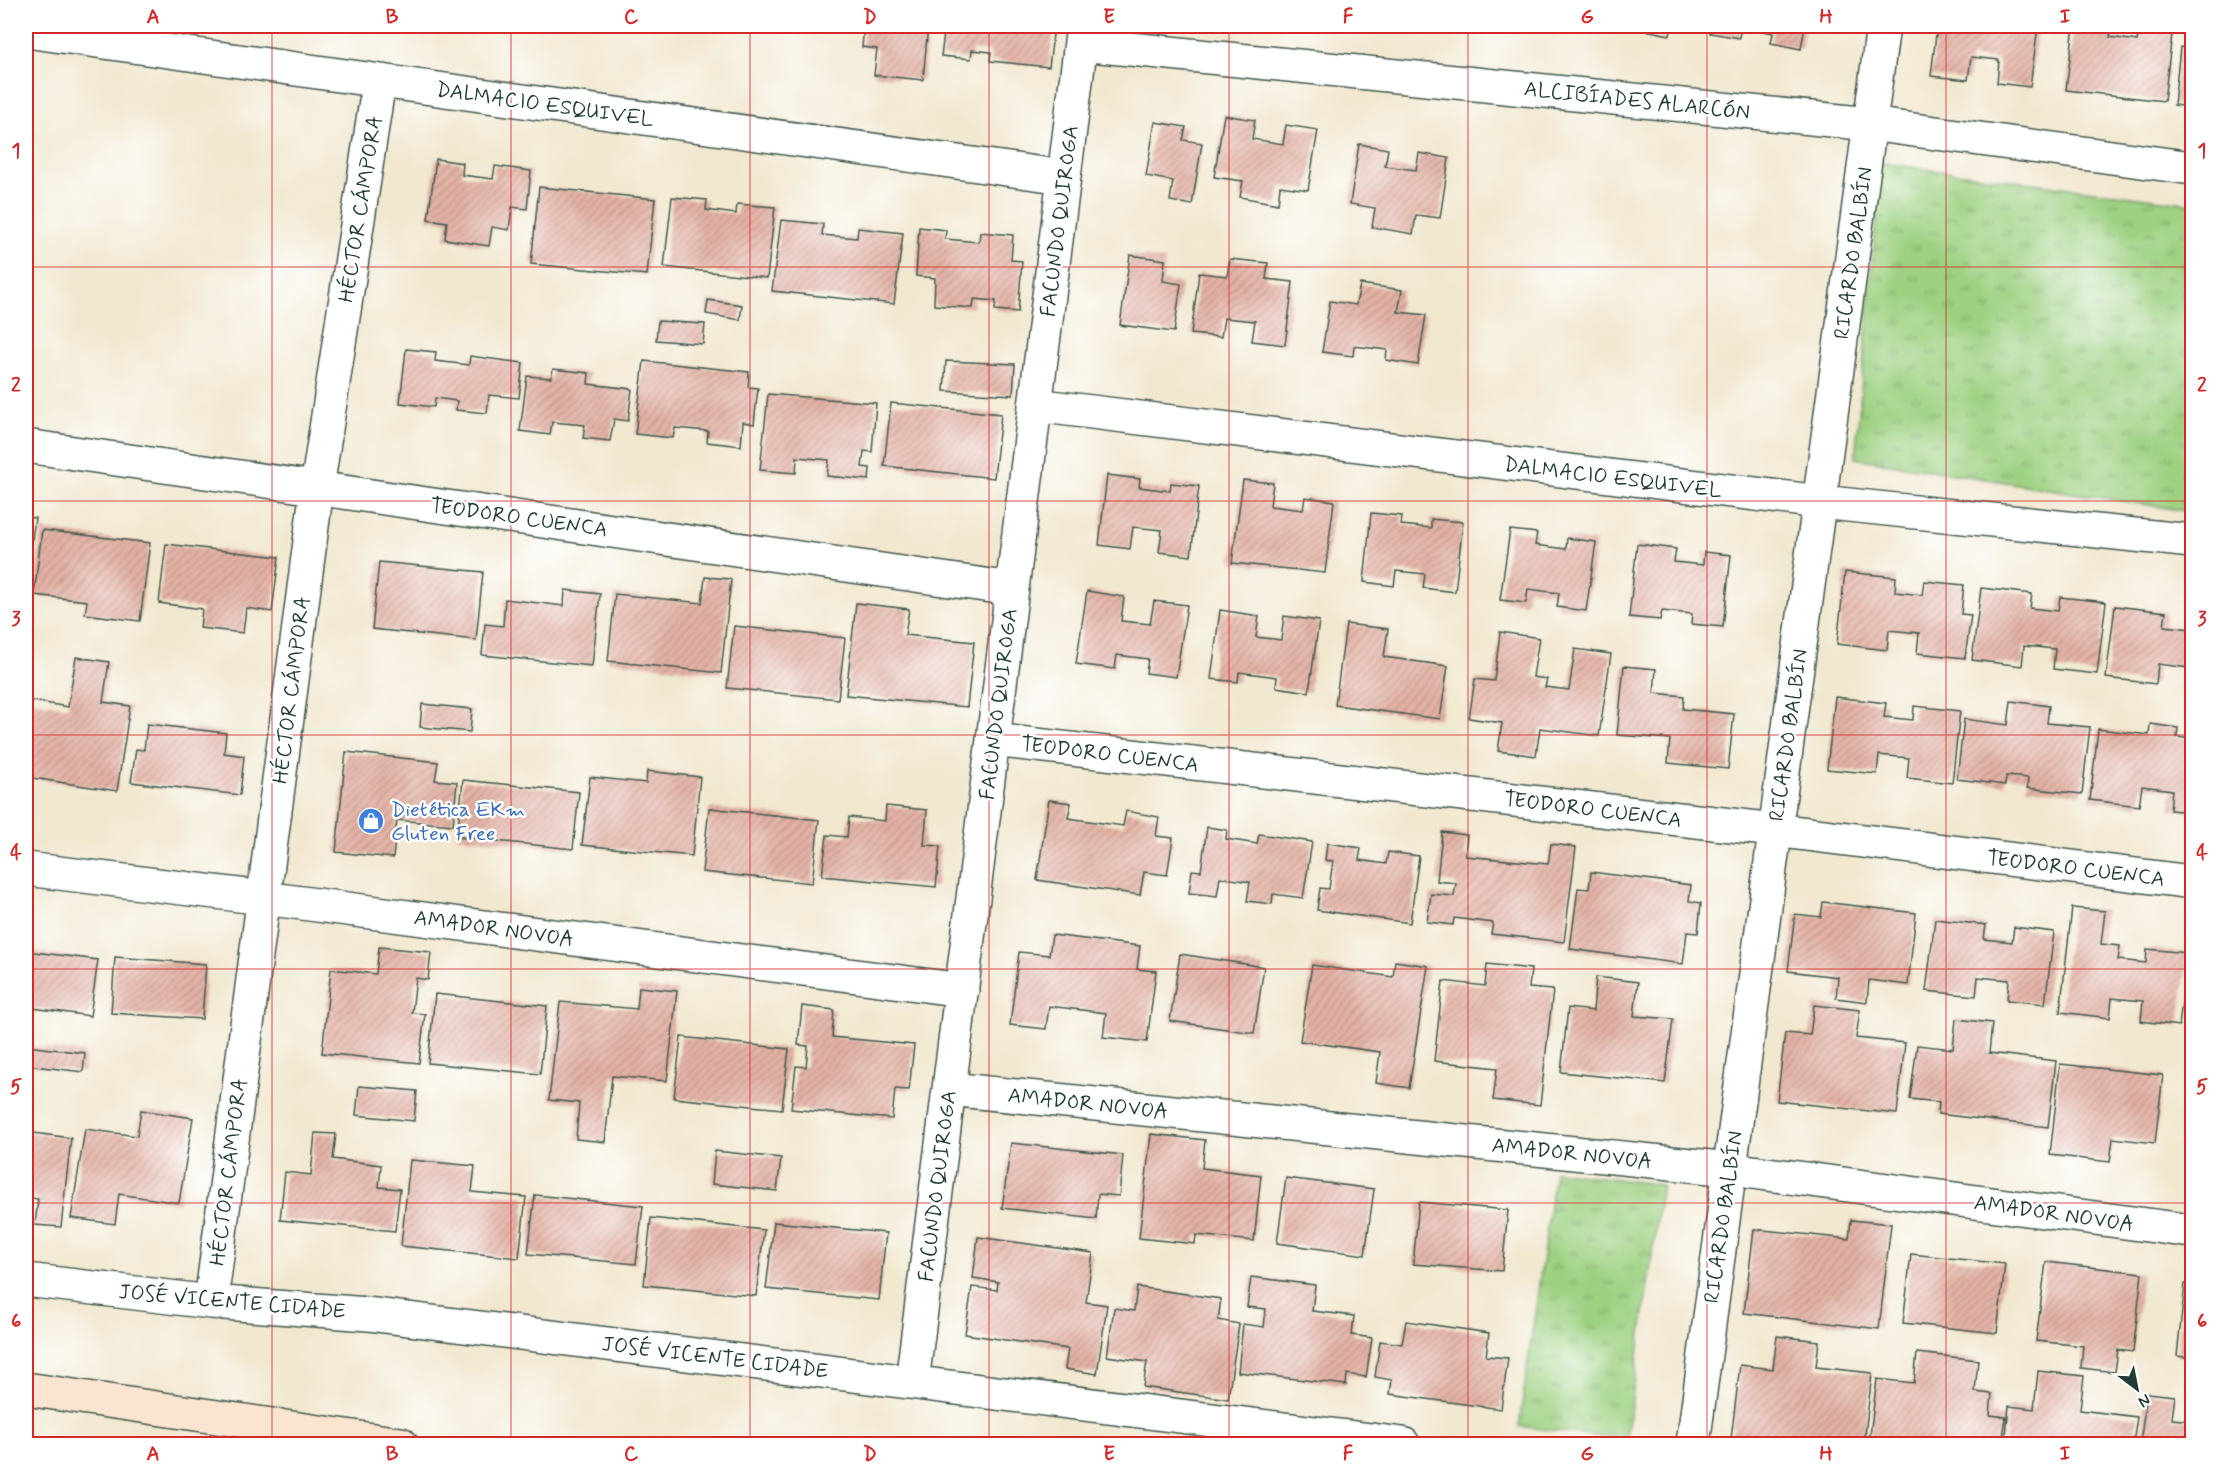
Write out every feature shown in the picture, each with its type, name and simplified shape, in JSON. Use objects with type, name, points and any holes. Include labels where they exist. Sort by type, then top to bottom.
[{"type":"main road","points":[[26,1389],[401,1444]]},
{"type":"street","name":"RICARDO BALBÍN","points":[[1692,1444],[1883,26]]},
{"type":"street","name":"DALMACIO ESQUIVEL","points":[[26,31],[1064,177]]},
{"type":"street","name":"ALCIBÍADES ALARCÓN","points":[[1082,35],[1870,124],[2193,168]]},
{"type":"street","name":"FACUNDO QUIROGA","points":[[912,1382],[1082,35]]},
{"type":"street","name":"HÉCTOR CÁMPORA","points":[[212,1302],[317,488],[379,81]]},
{"type":"street","name":"DALMACIO ESQUIVEL","points":[[1035,405],[1820,502],[2193,541]]},
{"type":"street","name":"TEODORO CUENCA","points":[[26,446],[1012,589]]},
{"type":"street","name":"TEODORO CUENCA","points":[[993,740],[1775,830],[2193,882]]},
{"type":"street","name":"AMADOR NOVOA","points":[[26,869],[962,990]]},
{"type":"street","name":"AMADOR NOVOA","points":[[949,1089],[1730,1169],[2193,1231]]},
{"type":"street","name":"JOSÉ VICENTE CIDADE","points":[[26,1280],[212,1302],[368,1314],[1403,1444]]},
{"type":"green space","points":[[1881,163],[2192,204],[2192,512],[1855,458]]},
{"type":"green space","points":[[1555,1171],[1662,1185],[1626,1440],[1519,1426]]},
{"type":"building","points":[[864,26],[928,26],[923,80],[874,75],[877,49],[862,47]]},
{"type":"building","points":[[945,26],[1054,26],[1049,67],[990,61],[991,52],[972,50],[971,59],[941,56]]},
{"type":"building","points":[[1641,26],[1672,26],[1670,35],[1640,29]]},
{"type":"building","points":[[1711,26],[1741,26],[1739,38],[1710,33]]},
{"type":"building","points":[[1741,26],[1805,26],[1801,49],[1771,43],[1773,33]]},
{"type":"building","points":[[1937,26],[2038,26],[2030,87],[1997,83],[1999,60],[1971,57],[1968,80],[1931,76]]},
{"type":"building","points":[[2074,26],[2112,26],[2110,37],[2137,41],[2139,26],[2173,26],[2164,101],[2066,90]]},
{"type":"building","points":[[2180,47],[2192,49],[2192,107],[2174,105]]},
{"type":"building","points":[[1224,115],[1255,120],[1252,139],[1283,144],[1286,125],[1318,130],[1308,190],[1280,186],[1278,204],[1240,197],[1243,181],[1214,177]]},
{"type":"building","points":[[1155,122],[1186,127],[1183,140],[1202,143],[1192,205],[1170,201],[1173,181],[1146,176]]},
{"type":"building","points":[[1359,144],[1388,149],[1385,166],[1416,170],[1419,153],[1449,158],[1440,218],[1416,215],[1413,234],[1372,227],[1375,208],[1350,204]]},
{"type":"building","points":[[436,159],[463,163],[462,175],[493,179],[495,166],[531,171],[527,209],[512,207],[509,230],[492,227],[489,246],[445,239],[447,222],[428,219]]},
{"type":"building","points":[[539,187],[655,199],[647,275],[531,264]]},
{"type":"building","points":[[672,197],[707,200],[706,210],[736,214],[737,204],[775,207],[767,278],[664,267]]},
{"type":"building","points":[[781,220],[823,224],[822,235],[857,238],[858,228],[903,233],[894,304],[772,291]]},
{"type":"building","points":[[919,227],[946,230],[945,239],[979,242],[980,232],[1013,235],[1011,260],[1022,261],[1018,312],[995,310],[996,301],[974,299],[973,308],[934,305],[935,278],[916,276]]},
{"type":"building","points":[[1130,255],[1165,260],[1163,281],[1181,284],[1174,332],[1120,325]]},
{"type":"building","points":[[1230,259],[1268,263],[1266,279],[1293,282],[1285,345],[1252,341],[1255,321],[1224,318],[1221,337],[1191,334],[1199,273],[1227,276]]},
{"type":"building","points":[[1360,284],[1402,290],[1398,312],[1426,315],[1418,365],[1386,360],[1387,350],[1354,346],[1353,356],[1322,352],[1330,301],[1356,305]]},
{"type":"building","points":[[708,300],[742,305],[740,320],[706,314]]},
{"type":"building","points":[[658,321],[705,324],[703,344],[656,340]]},
{"type":"building","points":[[406,349],[436,352],[435,361],[469,365],[470,356],[523,363],[519,398],[489,395],[487,413],[456,410],[457,401],[435,398],[434,407],[400,403]]},
{"type":"building","points":[[644,361],[749,372],[748,387],[758,388],[754,424],[743,422],[741,446],[707,442],[708,431],[675,428],[673,438],[635,434]]},
{"type":"building","points":[[946,361],[1015,364],[1013,395],[944,391]]},
{"type":"building","points":[[553,369],[589,373],[588,384],[632,389],[628,421],[614,419],[610,441],[583,438],[585,425],[552,422],[550,435],[520,431],[527,376],[551,378]]},
{"type":"building","points":[[768,394],[876,403],[872,452],[864,451],[862,467],[870,468],[869,480],[827,476],[829,460],[797,457],[796,473],[760,470]]},
{"type":"building","points":[[891,403],[1001,414],[994,478],[884,466]]},
{"type":"building","points":[[1107,475],[1140,479],[1139,487],[1170,491],[1171,483],[1199,486],[1191,556],[1159,552],[1162,530],[1133,527],[1130,549],[1099,545]]},
{"type":"building","points":[[1243,480],[1273,483],[1270,506],[1303,510],[1305,497],[1334,501],[1325,573],[1232,563]]},
{"type":"building","points":[[1371,513],[1402,516],[1401,525],[1431,528],[1431,519],[1463,522],[1455,592],[1423,588],[1425,574],[1396,571],[1394,586],[1364,582]]},
{"type":"building","points":[[26,517],[35,518],[27,577],[26,577]]},
{"type":"building","points":[[42,530],[150,543],[140,621],[85,614],[87,601],[34,595]]},
{"type":"building","points":[[1510,530],[1537,533],[1535,545],[1566,549],[1567,538],[1596,542],[1586,611],[1557,607],[1559,593],[1528,589],[1526,603],[1500,600]]},
{"type":"building","points":[[166,544],[279,557],[272,612],[246,608],[243,633],[200,628],[202,609],[159,603]]},
{"type":"building","points":[[1637,544],[1676,549],[1674,562],[1703,565],[1704,552],[1731,555],[1723,627],[1691,624],[1692,614],[1662,611],[1660,620],[1629,617]]},
{"type":"building","points":[[379,562],[483,572],[476,640],[372,629]]},
{"type":"building","points":[[1845,572],[1896,577],[1895,592],[1922,595],[1924,581],[1964,585],[1961,614],[1971,615],[1965,658],[1917,653],[1919,633],[1889,630],[1887,650],[1837,644]]},
{"type":"building","points":[[705,577],[731,579],[721,673],[608,661],[615,594],[702,603]]},
{"type":"building","points":[[1981,588],[2032,594],[2030,608],[2058,611],[2060,597],[2106,602],[2097,674],[2053,669],[2055,649],[2024,646],[2022,666],[1972,660]]},
{"type":"building","points":[[565,590],[600,594],[592,666],[482,655],[485,624],[503,626],[505,599],[564,606]]},
{"type":"building","points":[[1087,591],[1124,597],[1121,621],[1150,624],[1154,601],[1187,605],[1176,677],[1146,673],[1148,659],[1117,655],[1115,669],[1076,664]]},
{"type":"building","points":[[856,603],[909,609],[905,635],[974,642],[967,707],[846,695]]},
{"type":"building","points":[[2115,606],[2166,612],[2164,626],[2192,629],[2192,688],[2186,687],[2189,668],[2158,664],[2156,684],[2106,678]]},
{"type":"building","points":[[1220,610],[1259,616],[1256,637],[1281,640],[1284,616],[1319,621],[1309,692],[1276,687],[1277,677],[1239,672],[1238,682],[1211,679]]},
{"type":"building","points":[[1346,624],[1388,629],[1384,657],[1448,666],[1440,719],[1335,705]]},
{"type":"building","points":[[734,626],[845,638],[838,699],[727,688]]},
{"type":"building","points":[[1500,632],[1539,638],[1533,677],[1547,679],[1545,687],[1569,690],[1575,649],[1611,654],[1599,736],[1540,728],[1536,756],[1498,751],[1502,723],[1469,718],[1475,679],[1494,681]]},
{"type":"building","points":[[76,657],[109,662],[103,702],[130,706],[117,791],[26,777],[26,700],[68,707]]},
{"type":"building","points":[[1624,666],[1656,669],[1654,693],[1684,696],[1683,709],[1734,714],[1728,769],[1668,763],[1670,739],[1617,735]]},
{"type":"building","points":[[1835,697],[1886,703],[1884,717],[1913,720],[1914,706],[1960,711],[1952,783],[1907,778],[1909,758],[1879,755],[1877,774],[1827,769]]},
{"type":"building","points":[[2011,701],[2049,706],[2047,723],[2090,727],[2082,794],[2027,788],[2028,778],[2006,776],[2005,785],[1957,779],[1964,719],[2008,725]]},
{"type":"building","points":[[422,704],[472,709],[470,732],[420,727]]},
{"type":"building","points":[[147,724],[226,733],[224,753],[244,756],[240,795],[131,782],[136,749],[144,750]]},
{"type":"building","points":[[2150,724],[2178,728],[2177,737],[2192,739],[2192,812],[2170,810],[2172,790],[2142,786],[2139,806],[2090,800],[2098,729],[2149,735]]},
{"type":"building","points":[[346,752],[438,762],[435,780],[457,782],[453,825],[397,820],[393,858],[336,852]]},
{"type":"building","points":[[647,771],[700,777],[692,856],[582,845],[590,777],[646,783]]},
{"type":"building","points":[[463,780],[579,792],[573,849],[457,837]]},
{"type":"building","points":[[1049,800],[1071,803],[1068,818],[1123,826],[1126,811],[1159,817],[1156,836],[1173,838],[1167,875],[1144,872],[1140,895],[1037,880]]},
{"type":"building","points":[[886,806],[927,810],[924,845],[940,846],[936,887],[822,876],[827,835],[847,837],[849,817],[885,821]]},
{"type":"building","points":[[709,808],[819,820],[812,883],[702,872]]},
{"type":"building","points":[[1207,827],[1227,830],[1226,839],[1257,844],[1259,834],[1312,842],[1303,898],[1273,894],[1272,904],[1247,901],[1250,882],[1220,877],[1217,896],[1189,893],[1192,870],[1201,871]]},
{"type":"building","points":[[1442,832],[1467,835],[1465,856],[1548,864],[1551,844],[1576,847],[1564,942],[1491,934],[1493,923],[1454,918],[1453,925],[1427,922],[1431,894],[1454,896],[1456,883],[1437,881]]},
{"type":"building","points":[[1327,843],[1361,848],[1359,860],[1386,864],[1388,852],[1419,856],[1410,923],[1317,910],[1320,888],[1329,889],[1333,861],[1325,860]]},
{"type":"building","points":[[1591,872],[1691,885],[1689,901],[1701,903],[1698,933],[1687,932],[1683,964],[1570,949],[1578,888],[1589,889]]},
{"type":"building","points":[[1823,902],[1916,913],[1908,985],[1869,980],[1867,1002],[1836,998],[1838,977],[1788,971],[1795,914],[1821,917]]},
{"type":"building","points":[[2072,908],[2105,911],[2101,944],[2120,946],[2118,960],[2146,963],[2147,949],[2188,953],[2179,1026],[2141,1021],[2143,1001],[2112,998],[2110,1018],[2060,1012]]},
{"type":"building","points":[[1935,919],[1986,925],[1984,939],[2012,942],[2014,927],[2054,932],[2045,1004],[2007,1000],[2009,980],[1978,977],[1976,996],[1926,991]]},
{"type":"building","points":[[1052,935],[1140,946],[1137,969],[1156,971],[1147,1042],[1103,1037],[1106,1013],[1049,1006],[1046,1029],[1010,1025],[1019,952],[1049,955]]},
{"type":"building","points":[[379,947],[431,952],[428,980],[416,978],[412,1013],[425,1014],[419,1063],[322,1053],[331,969],[376,974]]},
{"type":"building","points":[[26,951],[98,960],[90,1016],[26,1007]]},
{"type":"building","points":[[1180,954],[1264,967],[1254,1033],[1170,1021]]},
{"type":"building","points":[[115,957],[206,964],[202,1019],[111,1013]]},
{"type":"building","points":[[1395,961],[1428,966],[1409,1088],[1376,1083],[1380,1052],[1300,1041],[1312,965],[1393,977]]},
{"type":"building","points":[[1487,964],[1531,969],[1529,988],[1553,990],[1540,1105],[1493,1100],[1497,1068],[1434,1061],[1443,981],[1485,986]]},
{"type":"building","points":[[1596,977],[1638,982],[1634,1016],[1673,1019],[1665,1083],[1561,1072],[1568,1008],[1593,1011]]},
{"type":"building","points":[[639,987],[677,991],[667,1081],[612,1076],[605,1142],[576,1139],[579,1103],[549,1100],[560,1002],[637,1009]]},
{"type":"building","points":[[435,994],[547,1006],[540,1074],[428,1063]]},
{"type":"building","points":[[1814,1005],[1860,1010],[1856,1038],[1905,1043],[1897,1114],[1777,1101],[1785,1033],[1810,1035]]},
{"type":"building","points":[[802,1006],[834,1010],[832,1037],[914,1045],[909,1090],[895,1089],[892,1119],[791,1109],[796,1066],[806,1067],[808,1046],[798,1045]]},
{"type":"building","points":[[1956,1019],[1992,1023],[1989,1053],[2056,1061],[2048,1127],[1938,1114],[1939,1102],[1910,1099],[1917,1045],[1953,1049]]},
{"type":"building","points":[[681,1037],[789,1049],[782,1109],[674,1098]]},
{"type":"building","points":[[26,1046],[85,1053],[83,1072],[26,1065]]},
{"type":"building","points":[[2060,1064],[2163,1075],[2155,1143],[2113,1138],[2110,1162],[2050,1155]]},
{"type":"building","points":[[359,1086],[417,1091],[414,1121],[356,1115]]},
{"type":"building","points":[[141,1110],[193,1118],[179,1203],[119,1194],[115,1224],[71,1218],[85,1129],[137,1136]]},
{"type":"building","points":[[26,1132],[71,1138],[61,1227],[35,1225],[38,1199],[26,1197]]},
{"type":"building","points":[[315,1133],[336,1134],[333,1159],[381,1165],[379,1187],[400,1189],[395,1231],[280,1220],[285,1172],[311,1175]]},
{"type":"building","points":[[1151,1134],[1205,1140],[1202,1168],[1261,1175],[1254,1241],[1196,1235],[1195,1244],[1139,1238]]},
{"type":"building","points":[[1011,1143],[1123,1155],[1119,1196],[1098,1194],[1096,1219],[1002,1208]]},
{"type":"building","points":[[715,1151],[781,1158],[777,1191],[712,1184]]},
{"type":"building","points":[[410,1160],[475,1166],[472,1192],[526,1197],[519,1258],[401,1246]]},
{"type":"building","points":[[1286,1178],[1374,1189],[1365,1255],[1277,1243]]},
{"type":"building","points":[[535,1195],[643,1206],[636,1264],[528,1254]]},
{"type":"building","points":[[1419,1202],[1508,1210],[1502,1271],[1413,1264]]},
{"type":"building","points":[[651,1218],[764,1230],[756,1296],[644,1285]]},
{"type":"building","points":[[1851,1220],[1891,1224],[1879,1329],[1744,1313],[1754,1229],[1849,1239]]},
{"type":"building","points":[[774,1222],[886,1233],[879,1300],[766,1289]]},
{"type":"building","points":[[978,1237],[1093,1253],[1086,1302],[1107,1305],[1097,1374],[1065,1369],[1068,1349],[965,1334],[972,1287],[997,1290],[998,1282],[973,1278]]},
{"type":"building","points":[[1911,1254],[2005,1264],[1997,1333],[1903,1323]]},
{"type":"building","points":[[2046,1262],[2142,1273],[2133,1352],[2118,1350],[2115,1372],[2081,1368],[2083,1346],[2036,1341]]},
{"type":"building","points":[[1251,1277],[1315,1285],[1312,1311],[1354,1316],[1352,1335],[1372,1338],[1366,1377],[1347,1374],[1346,1385],[1238,1372],[1243,1324],[1264,1327],[1266,1309],[1247,1307]]},
{"type":"building","points":[[2185,1284],[2192,1285],[2192,1358],[2177,1356]]},
{"type":"building","points":[[1137,1287],[1221,1299],[1218,1320],[1239,1324],[1228,1399],[1143,1387],[1147,1362],[1107,1356],[1114,1308],[1134,1311]]},
{"type":"building","points":[[1406,1321],[1489,1333],[1486,1356],[1508,1358],[1501,1409],[1390,1394],[1392,1380],[1375,1377],[1380,1341],[1402,1344]]},
{"type":"building","points":[[1777,1336],[1819,1341],[1816,1367],[1872,1373],[1864,1444],[1779,1444],[1731,1439],[1740,1365],[1773,1369]]},
{"type":"building","points":[[1917,1353],[1978,1360],[1975,1392],[1992,1394],[1990,1415],[2006,1417],[2002,1444],[1869,1444],[1877,1379],[1914,1383]]},
{"type":"building","points":[[2038,1371],[2084,1376],[2080,1410],[2137,1417],[2133,1444],[2005,1444],[2009,1406],[2034,1409]]},
{"type":"building","points":[[2147,1393],[2175,1396],[2172,1419],[2192,1421],[2192,1444],[2140,1444]]},
{"type":"place","name":"Dietética EKm Gluten Free","points":[[371,821]]}]
